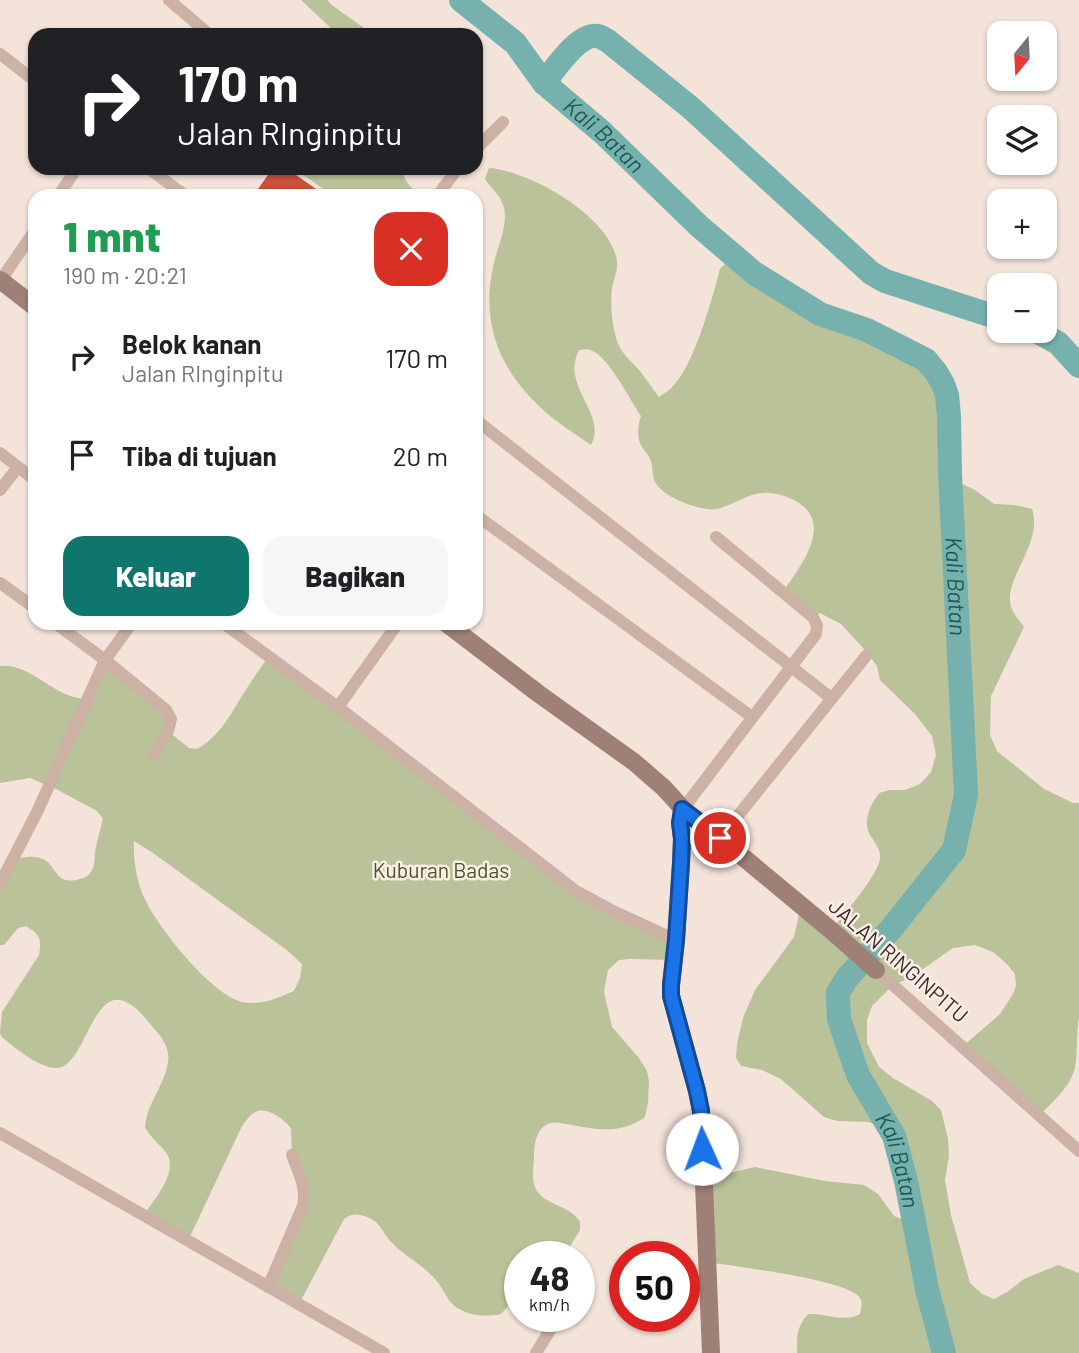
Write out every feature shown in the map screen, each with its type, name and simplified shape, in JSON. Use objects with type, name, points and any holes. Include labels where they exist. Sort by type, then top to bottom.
[{"type":"main road","points":[[0,280],[28,302]]},
{"type":"main road","name":"JALAN RINGINPITU","points":[[455,630],[634,762],[664,788],[682,809],[832,931],[876,971]]},
{"type":"main road","points":[[682,809],[671,996],[701,1111],[711,1353]]},
{"type":"street","points":[[169,0],[202,28]]},
{"type":"street","points":[[0,54],[28,75]]},
{"type":"street","points":[[483,142],[503,122]]},
{"type":"street","points":[[158,175],[176,189]]},
{"type":"street","points":[[0,280],[28,240]]},
{"type":"street","points":[[483,425],[831,698]]},
{"type":"street","points":[[0,453],[28,475]]},
{"type":"street","points":[[0,490],[18,467]]},
{"type":"street","points":[[483,521],[752,717]]},
{"type":"street","points":[[682,809],[816,634],[817,626],[813,617],[716,537]]},
{"type":"street","points":[[0,583],[28,603]]},
{"type":"street","points":[[64,630],[166,710],[171,719],[168,731],[154,755]]},
{"type":"street","points":[[0,884],[38,810],[105,660],[127,630]]},
{"type":"street","points":[[232,630],[576,891],[676,940]]},
{"type":"street","points":[[338,708],[393,630]]},
{"type":"street","points":[[720,838],[866,656]]},
{"type":"street","name":"JALAN RINGINPITU","points":[[876,971],[1079,1151]]},
{"type":"street","points":[[0,1133],[384,1353]]},
{"type":"street","points":[[268,1287],[305,1196],[292,1155]]},
{"type":"street","points":[[536,1353],[549,1332]]},
{"type":"green space","points":[[301,0],[327,0],[364,28],[331,28]]},
{"type":"green space","points":[[489,168],[506,171],[546,187],[585,213],[600,228],[611,244],[617,261],[611,301],[617,341],[623,353],[659,397],[671,388],[688,364],[720,269],[735,257],[754,273],[820,314],[867,330],[926,360],[936,372],[947,395],[950,474],[958,482],[994,504],[1032,509],[1032,536],[1010,598],[1013,611],[1024,627],[991,696],[990,735],[997,751],[1044,789],[1073,803],[1079,803],[1079,1017],[1073,1074],[1060,1094],[1039,1116],[962,1047],[1000,1014],[1016,986],[1015,974],[1007,964],[993,952],[975,945],[953,948],[910,978],[893,985],[872,1006],[867,1020],[867,1043],[879,1067],[932,1101],[941,1110],[949,1156],[945,1180],[951,1215],[970,1283],[982,1294],[994,1299],[1024,1279],[1058,1265],[1079,1273],[1079,1353],[797,1353],[798,1332],[808,1314],[854,1317],[860,1314],[860,1298],[852,1291],[814,1280],[707,1262],[704,1185],[730,1173],[755,1167],[825,1181],[864,1185],[878,1194],[894,1216],[904,1220],[912,1212],[901,1158],[890,1129],[868,1122],[837,1121],[824,1117],[781,1079],[762,1070],[741,1066],[736,1058],[743,1018],[755,990],[794,937],[801,906],[832,930],[878,865],[879,851],[867,828],[873,802],[879,793],[905,790],[920,784],[931,772],[936,755],[932,736],[915,714],[880,680],[877,666],[841,624],[820,613],[813,617],[783,592],[804,560],[813,535],[809,512],[799,503],[782,495],[763,493],[710,509],[683,502],[659,488],[653,477],[651,461],[639,439],[641,416],[611,369],[590,350],[579,350],[575,376],[594,422],[595,433],[591,445],[545,411],[513,376],[496,343],[492,326],[490,287],[505,216],[501,200],[485,179]]},
{"type":"green space","points":[[304,175],[404,175],[413,189],[323,189]]},
{"type":"green space","name":"Kuburan Badas","points":[[269,656],[544,868],[676,940],[674,960],[619,960],[608,970],[604,992],[612,1027],[647,1071],[649,1081],[645,1117],[619,1128],[600,1129],[555,1123],[546,1125],[539,1131],[534,1150],[535,1187],[544,1198],[575,1216],[580,1222],[580,1230],[573,1241],[504,1241],[504,1311],[501,1314],[485,1316],[455,1307],[434,1278],[396,1247],[376,1222],[358,1215],[344,1219],[299,1304],[268,1287],[303,1206],[292,1155],[291,1128],[287,1124],[268,1111],[257,1111],[249,1117],[241,1128],[188,1241],[144,1215],[167,1178],[170,1162],[167,1154],[145,1128],[168,1058],[162,1039],[143,1016],[126,1002],[115,1000],[105,1005],[75,1054],[67,1064],[58,1068],[43,1065],[28,1057],[0,1033],[2,1012],[39,955],[40,945],[37,935],[26,926],[18,928],[4,945],[0,945],[0,884],[12,860],[30,857],[46,861],[65,880],[71,881],[86,876],[94,866],[103,819],[97,811],[30,778],[0,783],[0,666],[21,669],[63,693],[87,699],[105,660],[166,710],[168,731],[189,748],[197,749],[222,727]],"holes":[[[134,841],[288,951],[302,964],[294,991],[262,1002],[242,1002],[229,996],[184,956],[148,906],[135,867]]]},
{"type":"building","points":[[268,175],[296,175],[316,189],[258,189]]},
{"type":"waterway","name":"Kali Batan","points":[[461,0],[515,43],[544,83],[602,132],[699,226],[754,273],[820,314],[867,330],[926,360],[936,372],[947,395],[966,795],[954,850],[891,929],[847,978],[838,993],[839,1019],[858,1075],[894,1136],[906,1181],[927,1289],[944,1353]]},
{"type":"waterway","points":[[544,83],[575,46],[590,37],[603,38],[691,108],[871,273],[885,281],[987,314]]},
{"type":"waterway","points":[[1057,342],[1079,366]]},
{"type":"route","points":[[702,1149],[701,1111],[697,1091],[671,996],[681,863],[682,809],[720,838]]}]
